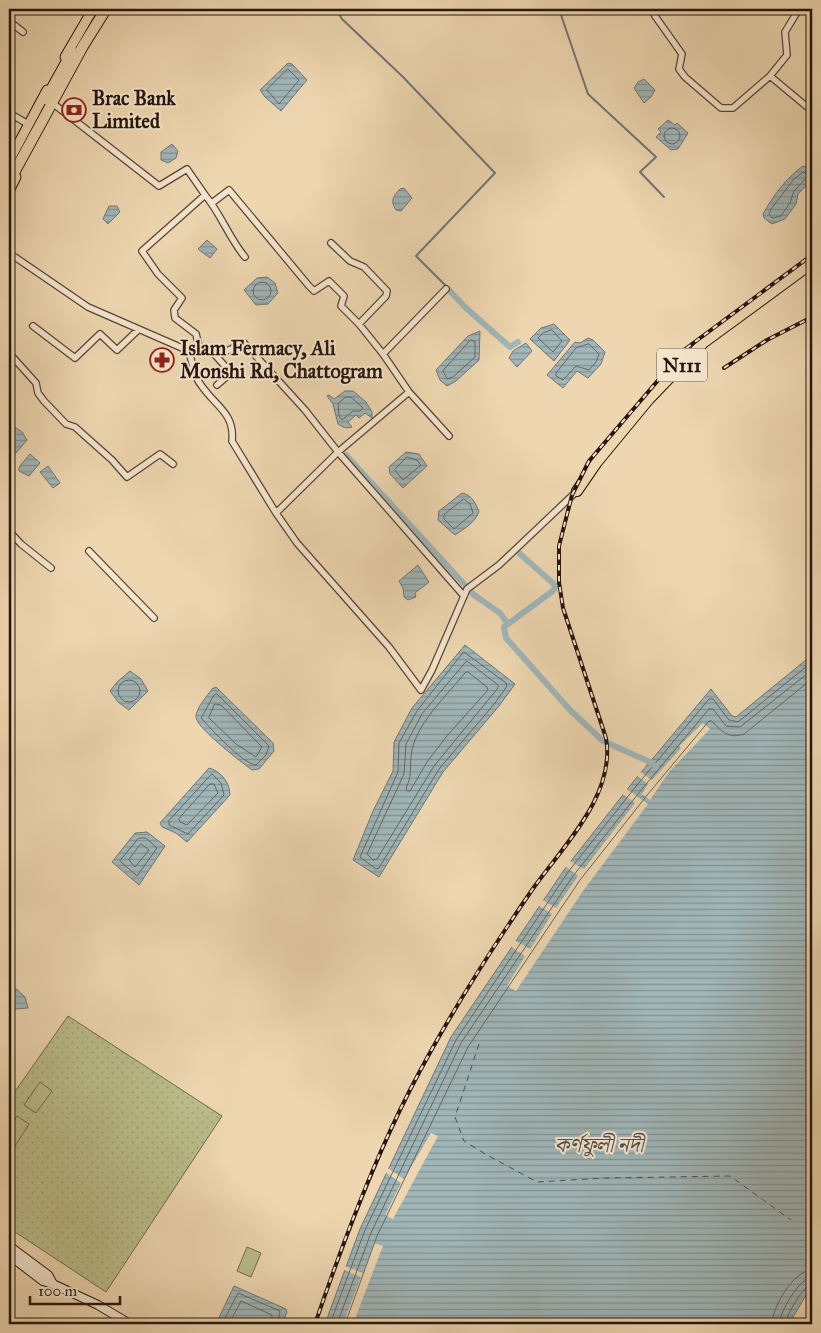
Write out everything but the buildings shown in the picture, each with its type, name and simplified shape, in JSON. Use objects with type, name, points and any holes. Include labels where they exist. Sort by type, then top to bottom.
[{"type":"highway","points":[[9,168],[69,56],[98,9]]},
{"type":"highway","points":[[9,182],[83,46],[106,9]]},
{"type":"highway","name":"N111","points":[[577,491],[597,462],[649,399],[703,343],[812,264]]},
{"type":"main road","points":[[9,161],[93,9]]},
{"type":"main road","points":[[9,191],[55,105],[110,9]]},
{"type":"main road","points":[[9,1246],[48,1275],[53,1284]]},
{"type":"main road","points":[[9,1255],[43,1281],[98,1305],[130,1324]]},
{"type":"street","points":[[652,9],[682,54],[680,69],[685,77],[721,108],[733,108],[770,76],[787,55],[785,32],[799,9]]},
{"type":"street","points":[[9,21],[23,32]]},
{"type":"street","points":[[770,76],[812,111]]},
{"type":"street","points":[[55,105],[159,186],[187,169],[223,218],[230,236],[245,257]]},
{"type":"street","points":[[9,113],[28,124]]},
{"type":"street","points":[[212,204],[229,190],[314,291],[329,281],[338,287],[344,296],[340,304],[383,354],[410,392],[449,436]]},
{"type":"street","points":[[200,351],[196,334],[175,318],[174,310],[182,298],[158,274],[142,251],[205,195]]},
{"type":"street","points":[[331,243],[350,261],[364,267],[387,291],[386,296],[359,324]]},
{"type":"street","points":[[9,253],[88,306],[189,352],[210,351],[231,373],[217,385]]},
{"type":"street","points":[[383,354],[446,290]]},
{"type":"street","points":[[33,326],[75,358],[100,334],[116,350],[138,330]]},
{"type":"street","points":[[216,356],[244,343],[305,410],[338,452],[464,596]]},
{"type":"street","points":[[189,352],[199,384],[230,418],[233,428],[232,441],[276,514],[313,562],[389,647],[421,690],[432,670],[468,588],[499,565],[577,491]]},
{"type":"street","points":[[9,353],[36,383],[38,394],[44,401],[66,424],[75,427],[112,460],[127,477],[160,454],[173,464]]},
{"type":"street","points":[[276,514],[338,452],[410,392]]},
{"type":"street","points":[[9,530],[21,544],[51,568]]},
{"type":"street","points":[[89,551],[154,618]]},
{"type":"street","points":[[9,1321],[14,1324]]},
{"type":"green space","points":[[68,1016],[222,1116],[106,1292],[9,1228],[9,1142],[15,1146],[17,1116],[9,1129],[9,1100]]},
{"type":"green space","points":[[40,1082],[52,1091],[36,1113],[24,1105]]},
{"type":"green space","points":[[17,1116],[29,1124],[15,1146],[9,1142],[9,1129]]},
{"type":"green space","points":[[247,1247],[261,1253],[251,1277],[237,1271]]},
{"type":"water","points":[[288,63],[292,64],[307,80],[281,111],[260,90]]},
{"type":"water","points":[[644,79],[655,90],[644,103],[634,88],[638,82]]},
{"type":"water","points":[[668,120],[675,125],[677,123],[688,133],[678,149],[671,150],[656,137],[661,132],[658,129]]},
{"type":"water","points":[[172,144],[178,151],[176,158],[168,163],[161,160],[161,152]]},
{"type":"water","points":[[803,166],[810,169],[812,179],[798,194],[796,204],[785,219],[772,224],[764,218],[763,214],[780,188]]},
{"type":"water","points":[[404,188],[412,198],[401,211],[396,210],[393,199],[400,189]]},
{"type":"water","points":[[109,206],[117,206],[120,212],[108,224],[103,219]]},
{"type":"water","points":[[207,240],[217,249],[210,258],[198,249]]},
{"type":"water","points":[[267,277],[275,283],[278,293],[268,304],[256,305],[244,290],[257,278]]},
{"type":"water","points":[[554,324],[570,340],[554,361],[530,339],[541,328]]},
{"type":"water","points":[[480,331],[479,360],[456,381],[447,386],[440,380],[436,370],[468,336]]},
{"type":"water","points":[[588,338],[593,340],[605,352],[601,364],[588,378],[577,371],[563,388],[547,375],[575,342],[580,343]]},
{"type":"water","points":[[526,343],[532,351],[517,367],[509,358],[513,351]]},
{"type":"water","points":[[345,391],[353,391],[366,402],[372,412],[372,418],[365,413],[359,418],[356,415],[348,422],[352,427],[348,428],[338,424],[333,404],[327,396],[329,395],[334,399]]},
{"type":"water","points":[[9,423],[22,432],[27,440],[16,453],[9,455]]},
{"type":"water","points":[[406,452],[419,454],[427,466],[403,488],[390,474],[389,467]]},
{"type":"water","points":[[30,454],[40,463],[29,476],[19,471],[19,467]]},
{"type":"water","points":[[48,466],[60,483],[53,488],[40,472]]},
{"type":"water","points":[[462,493],[471,497],[479,511],[466,528],[455,535],[438,520],[439,511]]},
{"type":"water","points":[[418,565],[429,582],[415,593],[416,597],[408,600],[404,597],[403,588],[399,581]]},
{"type":"water","points":[[465,645],[515,684],[499,706],[443,772],[379,877],[353,860],[373,811],[393,771],[394,742],[412,708]]},
{"type":"water","name":"কর্ণফুলী নদী","points":[[812,655],[812,1285],[789,1324],[325,1324],[360,1229],[451,1037],[564,870],[633,782],[711,689],[732,716],[736,717]]},
{"type":"water","points":[[130,671],[141,679],[148,691],[129,710],[118,702],[110,691]]},
{"type":"water","points":[[216,687],[273,743],[274,751],[259,769],[252,770],[209,735],[197,721],[196,716],[200,705],[212,689]]},
{"type":"water","points":[[209,768],[224,778],[230,795],[187,842],[176,833],[162,827],[160,823]]},
{"type":"water","points":[[147,832],[165,846],[139,885],[112,862],[135,833]]},
{"type":"water","points":[[9,982],[25,997],[28,1008],[15,1009],[9,1006]]},
{"type":"water","points":[[234,1286],[286,1309],[287,1312],[282,1324],[216,1324]]},
{"type":"pier","points":[[703,723],[710,729],[669,772],[650,800],[642,794],[648,784],[636,775],[639,771],[652,780],[681,748],[679,746]]},
{"type":"pier","points":[[625,788],[648,804],[583,891],[516,991],[507,986],[525,956],[510,946],[514,940],[530,949],[552,914],[538,905],[541,899],[556,908],[578,876],[565,866],[568,860],[584,869],[635,803],[621,793]]},
{"type":"pier","points":[[431,1133],[438,1136],[393,1219],[385,1215],[401,1183],[385,1172],[386,1167],[404,1179]]},
{"type":"pier","points":[[374,1243],[383,1246],[353,1324],[343,1324],[361,1277],[342,1269],[344,1266],[363,1273]]},
{"type":"waterway","points":[[336,9],[342,19],[402,76],[495,173],[416,256],[447,287]]},
{"type":"waterway","points":[[559,9],[588,94],[656,157],[640,172],[664,197]]},
{"type":"waterway","points":[[448,289],[466,308],[510,347],[518,342]]},
{"type":"waterway","points":[[346,455],[474,595],[500,613],[508,624]]},
{"type":"waterway","points":[[519,553],[555,585],[554,590],[504,627],[506,638],[570,710],[603,741],[650,762],[656,767]]},
{"type":"ferry route","points":[[479,1044],[455,1117],[464,1141],[487,1155],[537,1182],[605,1178],[730,1176],[791,1220]]},
{"type":"railway","points":[[315,1324],[370,1176],[410,1090],[453,1013],[499,938],[532,890],[572,838],[595,800],[603,780],[607,759],[606,738],[563,608],[559,582],[559,546],[572,495],[589,461],[684,350],[812,255]]},
{"type":"railway","points":[[724,368],[767,340],[812,317]]},
{"type":"place","name":"Brac Bank Limited","points":[[74,110]]},
{"type":"place","name":"Islam Fermacy, Ali Monshi Rd, Chattogram","points":[[162,360]]}]
